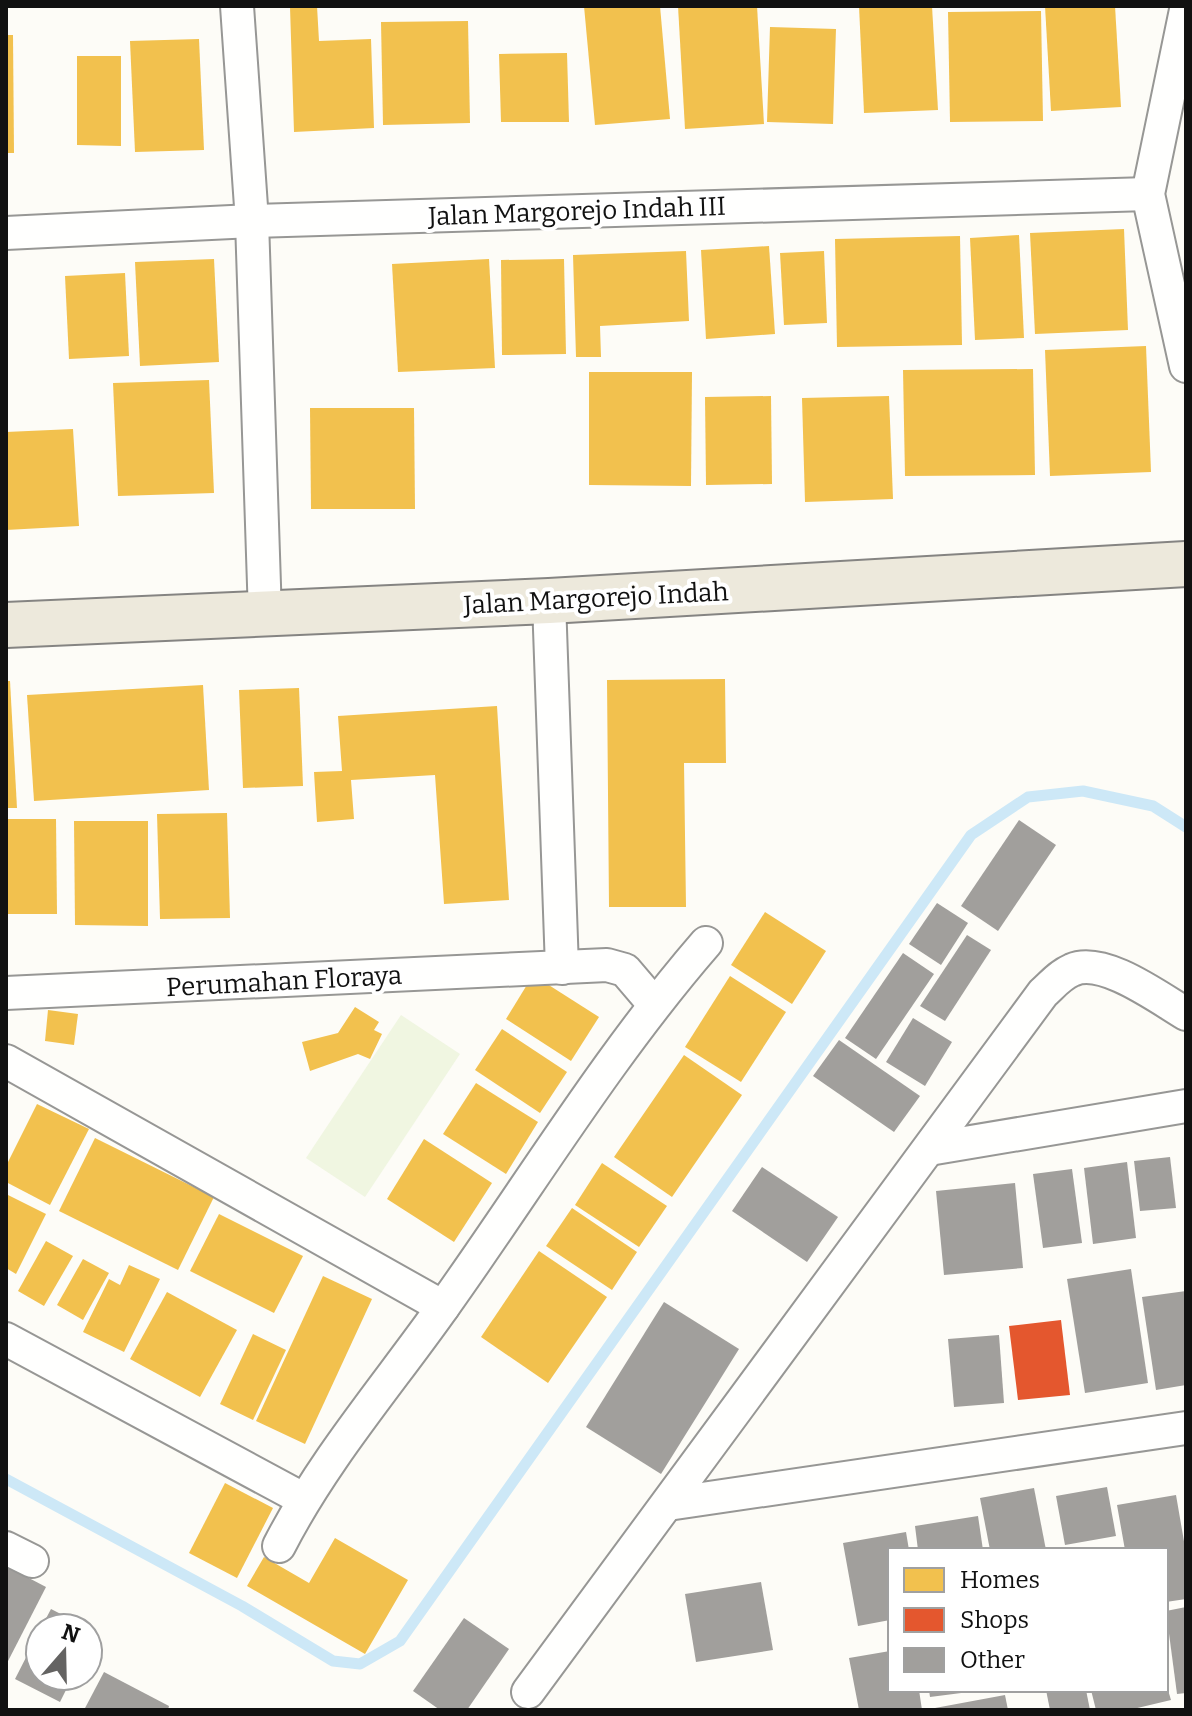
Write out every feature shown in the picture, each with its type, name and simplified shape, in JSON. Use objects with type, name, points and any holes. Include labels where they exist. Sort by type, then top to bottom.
[{"type":"main road","name":"Jalan Margorejo Indah","points":[[6,625],[549,601],[1186,564]]},
{"type":"street","points":[[237,6],[252,221],[265,615]]},
{"type":"street","points":[[1186,10],[1148,194],[1186,366]]},
{"type":"street","name":"Jalan Margorejo Indah III","points":[[6,233],[252,221],[1148,194]]},
{"type":"street","points":[[549,601],[562,968]]},
{"type":"street","points":[[279,1546],[303,1499],[443,1307],[654,1004],[706,943]]},
{"type":"street","name":"Perumahan Floraya","points":[[6,993],[615,966],[625,970],[654,1004]]},
{"type":"street","points":[[528,1692],[1043,993],[1074,968],[1091,967],[1116,973],[1186,1014]]},
{"type":"street","points":[[6,1061],[443,1307]]},
{"type":"street","points":[[929,1149],[1186,1106]]},
{"type":"street","points":[[6,1339],[303,1499]]},
{"type":"street","points":[[668,1504],[1186,1428]]},
{"type":"green space","points":[[401,1015],[460,1054],[365,1197],[306,1158]]},
{"type":"building: Homes","points":[[317,6],[319,41],[371,39],[374,128],[294,132],[290,7]]},
{"type":"building: Homes","points":[[584,6],[660,6],[670,119],[595,125]]},
{"type":"building: Homes","points":[[678,6],[757,6],[764,124],[685,129]]},
{"type":"building: Homes","points":[[859,6],[932,6],[938,110],[864,113]]},
{"type":"building: Homes","points":[[1045,6],[1115,6],[1121,107],[1051,111]]},
{"type":"building: Homes","points":[[1041,11],[1043,121],[950,122],[948,12]]},
{"type":"building: Homes","points":[[468,21],[470,123],[383,125],[381,22]]},
{"type":"building: Homes","points":[[770,27],[836,29],[833,124],[767,122]]},
{"type":"building: Homes","points":[[6,35],[13,35],[14,153],[6,153]]},
{"type":"building: Homes","points":[[199,39],[204,150],[135,152],[130,41]]},
{"type":"building: Homes","points":[[567,53],[569,122],[501,122],[499,54]]},
{"type":"building: Homes","points":[[77,56],[121,56],[121,146],[77,145]]},
{"type":"building: Homes","points":[[1124,229],[1128,330],[1035,334],[1030,233]]},
{"type":"building: Homes","points":[[1019,235],[1024,338],[975,340],[970,238]]},
{"type":"building: Homes","points":[[960,236],[962,345],[837,347],[835,239]]},
{"type":"building: Homes","points":[[769,246],[775,334],[706,339],[701,250]]},
{"type":"building: Homes","points":[[686,251],[689,321],[600,326],[601,357],[576,357],[573,255]]},
{"type":"building: Homes","points":[[824,251],[827,323],[784,325],[780,253]]},
{"type":"building: Homes","points":[[214,259],[219,362],[140,366],[135,262]]},
{"type":"building: Homes","points":[[489,259],[495,368],[398,372],[392,264]]},
{"type":"building: Homes","points":[[564,259],[566,354],[502,355],[501,260]]},
{"type":"building: Homes","points":[[125,273],[129,356],[69,359],[65,276]]},
{"type":"building: Homes","points":[[1146,346],[1151,472],[1050,476],[1045,350]]},
{"type":"building: Homes","points":[[1033,369],[1035,475],[905,476],[903,370]]},
{"type":"building: Homes","points":[[589,372],[692,372],[691,486],[589,485]]},
{"type":"building: Homes","points":[[209,380],[214,493],[118,496],[113,383]]},
{"type":"building: Homes","points":[[771,396],[772,484],[706,485],[705,397]]},
{"type":"building: Homes","points":[[889,396],[893,499],[805,502],[802,398]]},
{"type":"building: Homes","points":[[310,408],[414,408],[415,509],[311,509]]},
{"type":"building: Homes","points":[[73,429],[79,526],[6,530],[6,432]]},
{"type":"building: Homes","points":[[725,679],[726,763],[684,763],[686,907],[609,907],[607,680]]},
{"type":"building: Homes","points":[[6,681],[10,681],[17,808],[6,808]]},
{"type":"building: Homes","points":[[203,685],[209,790],[34,801],[27,695]]},
{"type":"building: Homes","points":[[299,688],[303,786],[243,788],[239,690]]},
{"type":"building: Homes","points":[[497,706],[509,900],[444,904],[435,775],[351,780],[354,819],[317,822],[314,772],[342,771],[338,716]]},
{"type":"building: Homes","points":[[227,813],[230,918],[160,919],[157,814]]},
{"type":"building: Homes","points":[[6,819],[56,819],[57,914],[6,914]]},
{"type":"building: Homes","points":[[74,821],[148,821],[148,926],[75,925]]},
{"type":"building: Homes","points":[[765,912],[826,951],[792,1004],[731,965]]},
{"type":"building: Homes","points":[[533,975],[599,1017],[571,1061],[506,1019]]},
{"type":"building: Homes","points":[[730,976],[786,1012],[741,1082],[685,1047]]},
{"type":"building: Homes","points":[[355,1007],[379,1022],[374,1030],[382,1034],[370,1059],[358,1054],[310,1071],[302,1042],[338,1033]]},
{"type":"building: Homes","points":[[48,1010],[78,1014],[74,1045],[45,1041]]},
{"type":"building: Homes","points":[[502,1029],[567,1072],[540,1113],[475,1070]]},
{"type":"building: Homes","points":[[684,1055],[742,1095],[672,1197],[614,1157]]},
{"type":"building: Homes","points":[[476,1083],[538,1122],[506,1174],[443,1134]]},
{"type":"building: Homes","points":[[37,1104],[89,1129],[50,1205],[6,1182],[6,1166]]},
{"type":"building: Homes","points":[[95,1138],[214,1197],[178,1270],[59,1211]]},
{"type":"building: Homes","points":[[424,1139],[492,1183],[454,1242],[387,1199]]},
{"type":"building: Homes","points":[[602,1163],[667,1206],[639,1247],[575,1205]]},
{"type":"building: Homes","points":[[6,1194],[46,1214],[16,1274],[6,1268]]},
{"type":"building: Homes","points":[[572,1208],[637,1252],[612,1290],[546,1246]]},
{"type":"building: Homes","points":[[219,1214],[303,1256],[274,1313],[190,1271]]},
{"type":"building: Homes","points":[[46,1241],[73,1256],[44,1306],[18,1291]]},
{"type":"building: Homes","points":[[539,1251],[607,1297],[548,1383],[481,1337]]},
{"type":"building: Homes","points":[[83,1259],[109,1273],[83,1320],[57,1305]]},
{"type":"building: Homes","points":[[129,1265],[160,1279],[124,1352],[83,1332],[109,1279],[120,1285]]},
{"type":"building: Homes","points":[[323,1276],[372,1299],[305,1444],[256,1421]]},
{"type":"building: Homes","points":[[167,1292],[237,1330],[200,1397],[130,1359]]},
{"type":"building: Homes","points":[[253,1334],[286,1350],[253,1420],[220,1404]]},
{"type":"building: Homes","points":[[225,1483],[273,1508],[237,1578],[189,1553]]},
{"type":"building: Homes","points":[[335,1538],[408,1580],[365,1654],[247,1586],[264,1557],[309,1583]]},
{"type":"building: Shops","points":[[1061,1320],[1070,1395],[1018,1400],[1009,1326]]},
{"type":"building: Other","points":[[1019,820],[1056,845],[998,931],[961,906]]},
{"type":"building: Other","points":[[937,903],[968,923],[941,965],[909,944]]},
{"type":"building: Other","points":[[967,935],[991,950],[945,1021],[920,1006]]},
{"type":"building: Other","points":[[903,953],[934,974],[876,1059],[845,1038]]},
{"type":"building: Other","points":[[913,1018],[952,1042],[925,1086],[886,1062]]},
{"type":"building: Other","points":[[839,1040],[920,1096],[894,1132],[813,1076]]},
{"type":"building: Other","points":[[1170,1157],[1176,1208],[1140,1211],[1134,1161]]},
{"type":"building: Other","points":[[1127,1162],[1136,1238],[1093,1244],[1084,1168]]},
{"type":"building: Other","points":[[762,1167],[838,1217],[807,1262],[732,1211]]},
{"type":"building: Other","points":[[1072,1169],[1082,1243],[1043,1248],[1033,1174]]},
{"type":"building: Other","points":[[1015,1183],[1023,1268],[944,1275],[936,1191]]},
{"type":"building: Other","points":[[1131,1269],[1148,1383],[1085,1393],[1067,1279]]},
{"type":"building: Other","points":[[1186,1291],[1186,1385],[1156,1390],[1142,1297]]},
{"type":"building: Other","points":[[664,1302],[739,1349],[661,1474],[586,1427]]},
{"type":"building: Other","points":[[999,1335],[1004,1403],[954,1407],[948,1339]]},
{"type":"building: Other","points":[[1107,1487],[1116,1536],[1065,1545],[1056,1496]]},
{"type":"building: Other","points":[[1034,1488],[1046,1548],[990,1548],[980,1498]]},
{"type":"building: Other","points":[[1176,1495],[1186,1553],[1186,1599],[1168,1602],[1168,1548],[1125,1548],[1117,1505]]},
{"type":"building: Other","points":[[978,1516],[983,1548],[918,1548],[915,1526]]},
{"type":"building: Other","points":[[906,1532],[909,1548],[888,1548],[888,1620],[858,1626],[843,1543]]},
{"type":"building: Other","points":[[6,1566],[46,1587],[33,1612],[24,1612],[24,1630],[6,1665]]},
{"type":"building: Other","points":[[761,1582],[773,1650],[696,1662],[685,1594]]},
{"type":"building: Other","points":[[1186,1607],[1186,1693],[1177,1694],[1168,1611]]},
{"type":"building: Other","points":[[464,1618],[509,1649],[467,1710],[440,1710],[413,1691]]},
{"type":"building: Other","points":[[888,1651],[888,1692],[919,1692],[922,1710],[859,1710],[849,1658]]},
{"type":"building: Other","points":[[24,1661],[24,1684],[15,1679]]},
{"type":"building: Other","points":[[104,1672],[169,1706],[168,1710],[84,1710],[93,1692],[104,1692]]},
{"type":"building: Other","points":[[1168,1690],[1171,1700],[1129,1710],[1096,1710],[1092,1692]]},
{"type":"building: Other","points":[[40,1692],[65,1692],[60,1702]]},
{"type":"building: Other","points":[[929,1692],[969,1692],[930,1697]]},
{"type":"building: Other","points":[[1046,1692],[1086,1692],[1090,1710],[1050,1710]]},
{"type":"building: Other","points":[[1005,1695],[1008,1710],[935,1710],[935,1708]]},
{"type":"waterway","points":[[6,1479],[242,1606],[333,1661],[360,1664],[400,1641],[971,835],[1028,797],[1083,791],[1153,806],[1186,827]]}]
